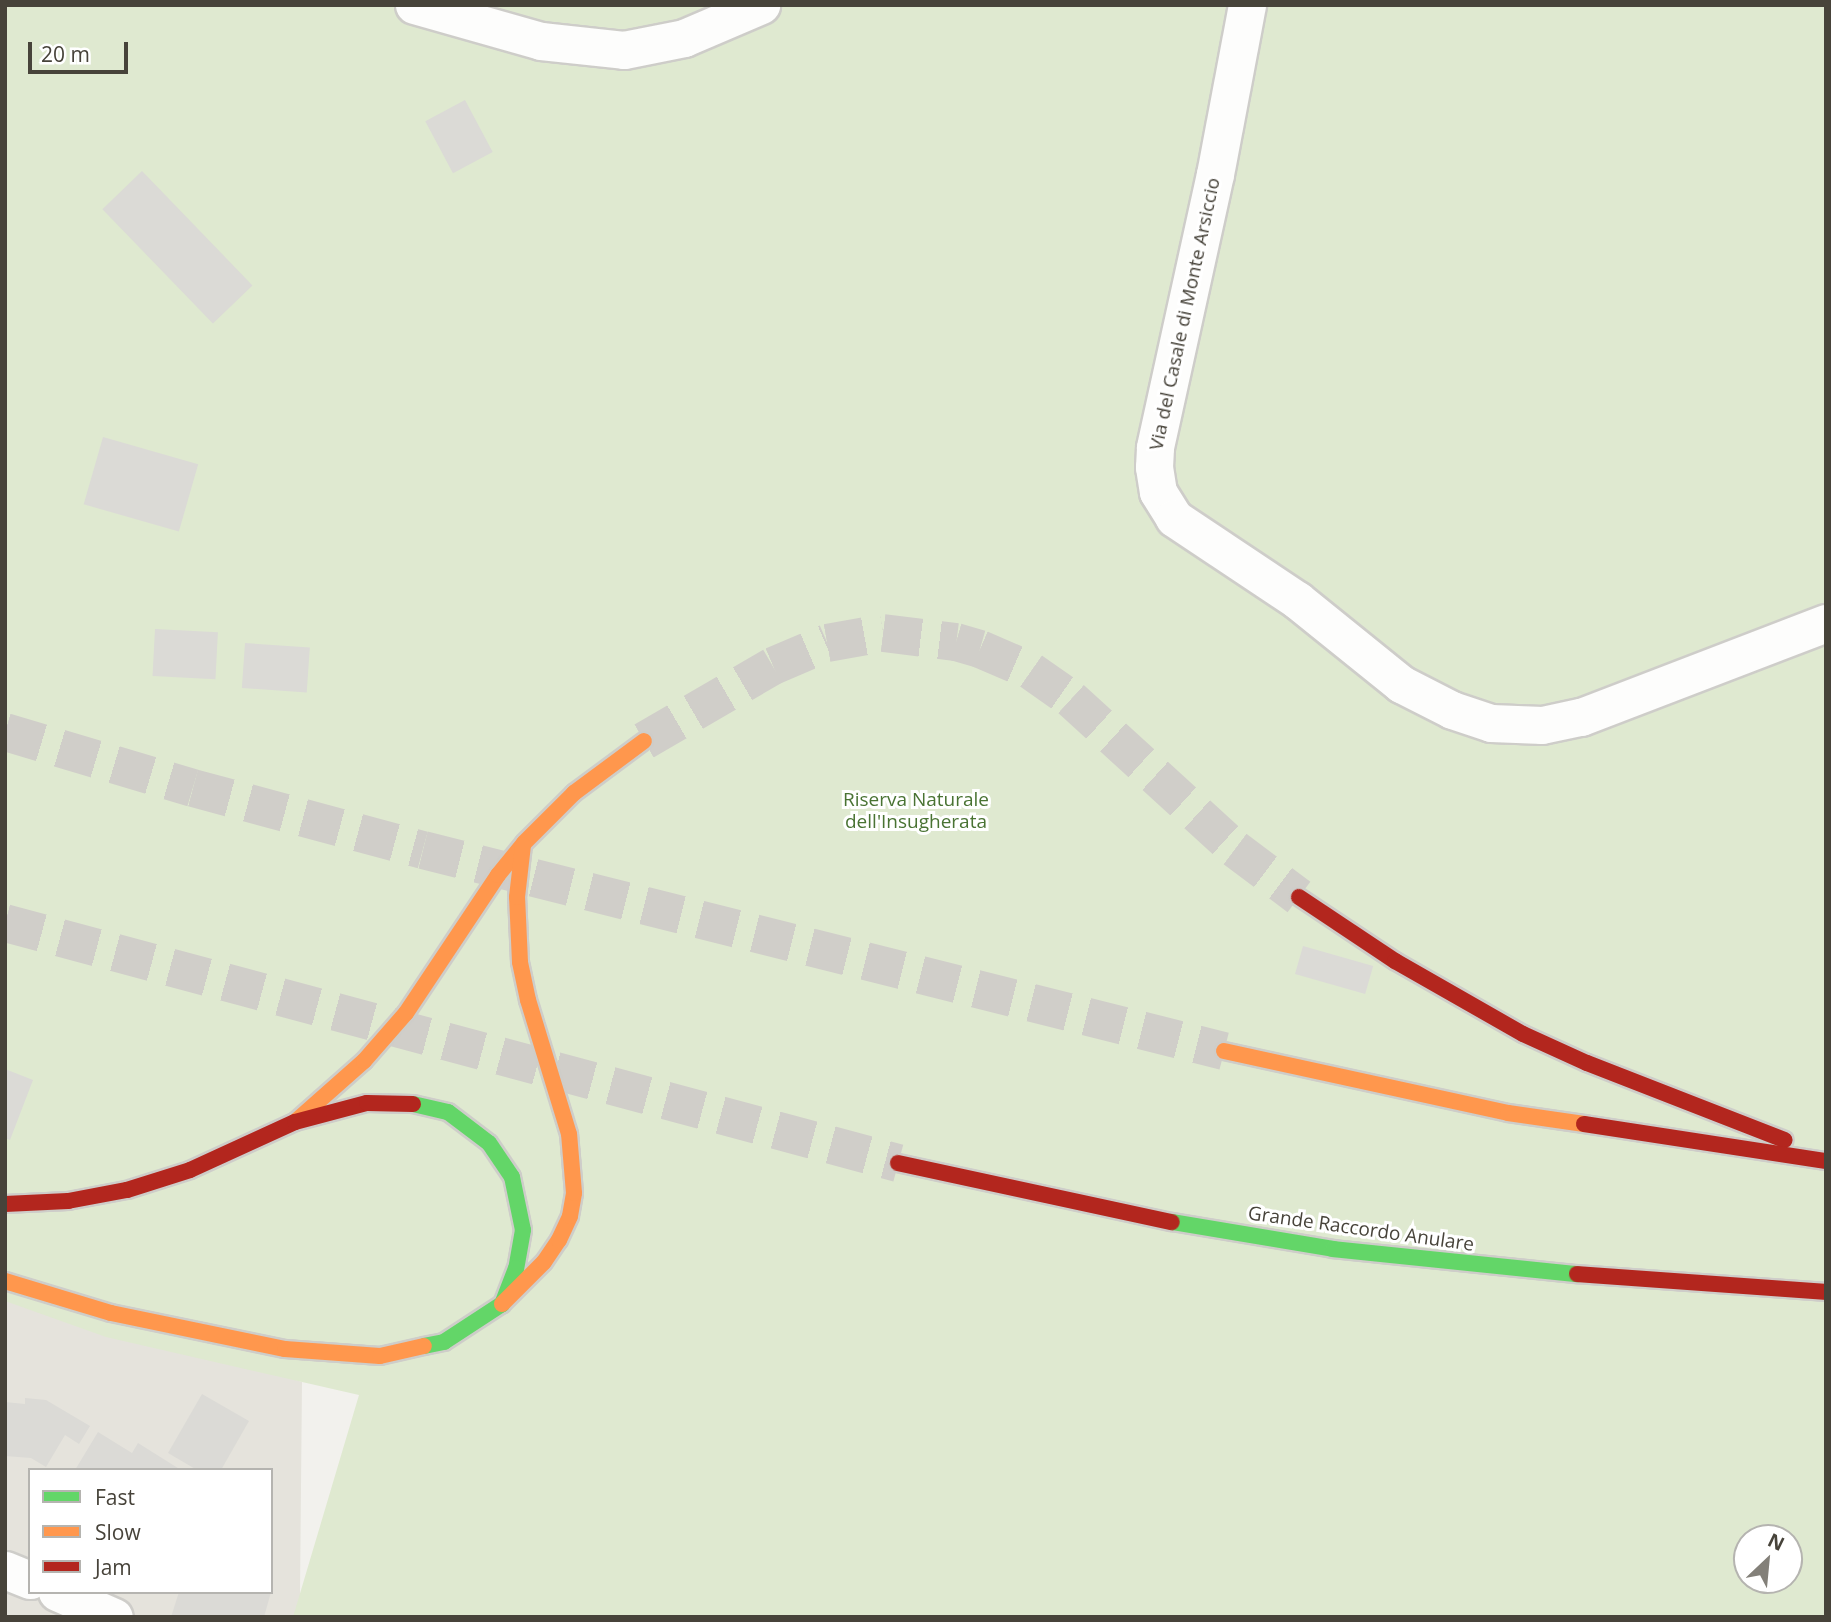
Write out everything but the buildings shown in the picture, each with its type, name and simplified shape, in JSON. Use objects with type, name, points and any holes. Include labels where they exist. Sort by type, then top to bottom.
[{"type":"main road","points":[[295,1122],[364,1061],[407,1013],[494,880],[524,842],[574,793],[644,741]]},
{"type":"main road","points":[[5,1282],[186,1330],[285,1349],[358,1355],[405,1353],[444,1342],[502,1304],[544,1262],[559,1240],[570,1216],[574,1193],[569,1134],[527,1000],[520,962],[517,897],[524,842]]},
{"type":"main road","points":[[1298,897],[1395,961],[1535,1040],[1826,1158]]},
{"type":"main road","points":[[1224,1051],[1508,1113],[1826,1158]]},
{"type":"main road","points":[[5,1204],[68,1201],[138,1187],[190,1170],[295,1122],[367,1103],[391,1102],[436,1108],[476,1130],[502,1160],[512,1177],[520,1205],[521,1250],[502,1304]]},
{"type":"main road","name":"Grande Raccordo Anulare","points":[[898,1163],[1122,1213],[1333,1249],[1587,1276],[1826,1292]]},
{"type":"street","points":[[414,5],[541,41],[608,50],[636,49],[675,41],[761,5]]},
{"type":"street","name":"Via del Casale di Monte Arsiccio","points":[[1247,5],[1215,174],[1155,448],[1154,467],[1158,492],[1174,518],[1297,600],[1375,666],[1407,688],[1452,710],[1491,723],[1542,725],[1581,717],[1826,623]]},
{"type":"street","points":[[5,1570],[28,1579]]},
{"type":"street","points":[[62,1594],[114,1617]]},
{"type":"shaded area","points":[[5,1288],[302,1382],[300,1593],[353,1617],[5,1617]]},
{"type":"green space","name":"Riserva Naturale dell'Insugherata","points":[[5,5],[1826,5],[1826,1617],[293,1617],[359,1395],[106,1337],[5,1301]]},
{"type":"tunnel","points":[[644,741],[773,666],[827,643],[883,633],[956,642],[980,649],[1031,671],[1071,699],[1235,849],[1299,897]]},
{"type":"tunnel","points":[[5,732],[193,788],[423,850],[1224,1051]]},
{"type":"tunnel","points":[[5,923],[898,1163]]},
{"type":"traffic: fast","points":[[413,1104],[448,1112],[489,1143],[512,1177],[523,1230],[516,1268],[502,1304],[444,1342],[424,1346]]},
{"type":"traffic: fast","points":[[1172,1222],[1333,1249],[1577,1274]]},
{"type":"traffic: slow","points":[[295,1122],[364,1061],[406,1013],[498,875],[524,843],[574,793],[644,741]]},
{"type":"traffic: slow","points":[[502,1304],[544,1262],[559,1240],[570,1216],[574,1193],[569,1134],[528,1000],[520,962],[517,897],[523,845]]},
{"type":"traffic: slow","points":[[1224,1051],[1508,1113],[1584,1124]]},
{"type":"traffic: slow","points":[[5,1281],[111,1313],[285,1349],[380,1356],[424,1346]]},
{"type":"traffic: jam","points":[[1299,897],[1395,961],[1523,1034],[1587,1063],[1785,1140]]},
{"type":"traffic: jam","points":[[5,1204],[68,1201],[127,1190],[190,1170],[295,1122],[367,1103],[413,1104]]},
{"type":"traffic: jam","points":[[1584,1124],[1826,1161]]},
{"type":"traffic: jam","points":[[898,1163],[1172,1222]]},
{"type":"traffic: jam","points":[[1577,1274],[1826,1292]]}]
